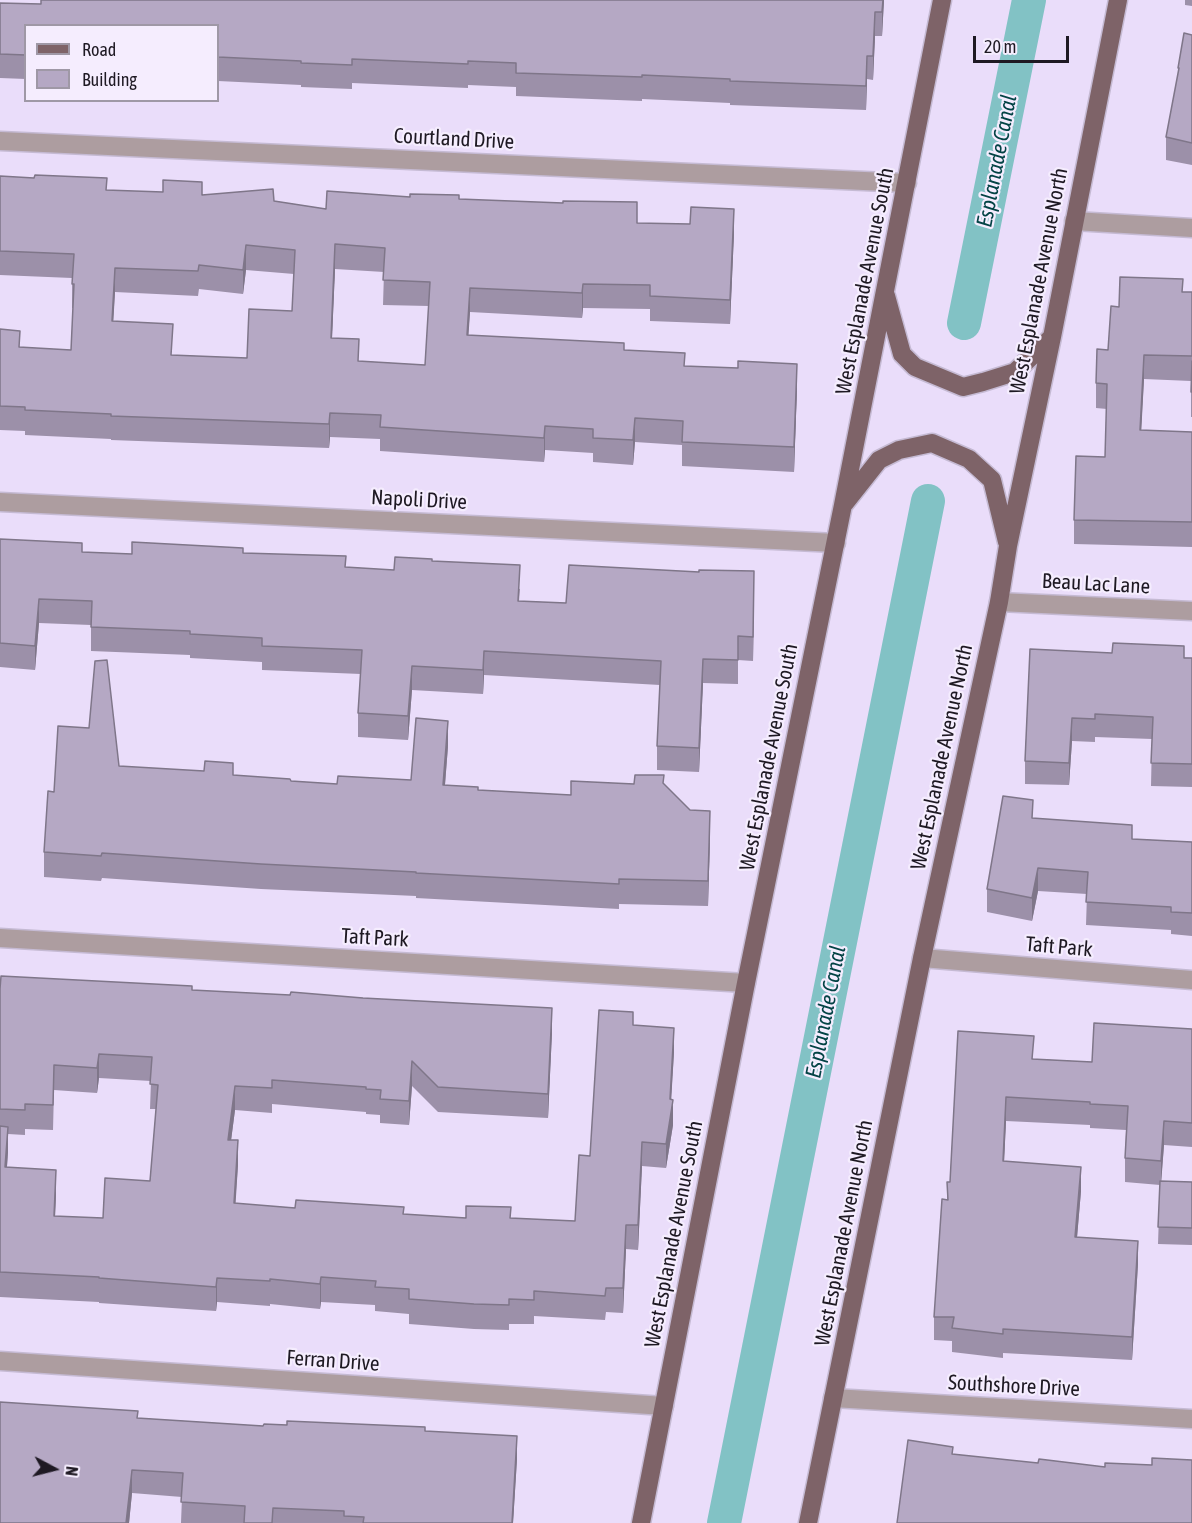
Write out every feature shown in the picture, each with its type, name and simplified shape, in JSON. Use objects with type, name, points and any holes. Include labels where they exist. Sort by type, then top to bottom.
[{"type":"main road","name":"West Esplanade Avenue South","points":[[640,1523],[942,0]]},
{"type":"main road","name":"West Esplanade Avenue North","points":[[808,1523],[922,958],[999,602],[1008,546],[1052,337],[1118,0]]},
{"type":"main road","points":[[885,291],[902,354],[915,367],[963,387],[1015,372],[1052,337]]},
{"type":"main road","points":[[843,505],[879,460],[899,450],[932,442],[969,459],[992,480],[1008,546]]},
{"type":"street","name":"Courtland Drive","points":[[0,141],[907,183]]},
{"type":"street","points":[[1074,221],[1192,228]]},
{"type":"street","name":"Napoli Drive","points":[[0,502],[836,543]]},
{"type":"street","name":"Beau Lac Lane","points":[[999,602],[1192,611]]},
{"type":"street","name":"Taft Park","points":[[0,938],[746,983]]},
{"type":"street","name":"Taft Park","points":[[922,958],[1192,980]]},
{"type":"street","name":"Ferran Drive","points":[[0,1361],[664,1406]]},
{"type":"street","name":"Southshore Drive","points":[[833,1398],[1192,1419]]},
{"type":"building","points":[[41,0],[883,0],[882,12],[875,12],[873,56],[867,56],[866,86],[642,75],[642,77],[516,73],[516,63],[468,61],[468,64],[352,59],[352,65],[219,57],[219,24],[24,24],[24,55],[0,54],[0,3],[41,4]]},
{"type":"building","points":[[1184,33],[1192,35],[1192,143],[1166,137]]},
{"type":"building","points":[[35,175],[107,178],[106,190],[163,192],[163,180],[202,182],[202,195],[273,189],[274,201],[326,209],[327,191],[410,197],[410,194],[459,195],[459,199],[563,203],[563,201],[637,202],[637,223],[690,224],[691,207],[734,209],[730,300],[650,296],[650,285],[583,284],[582,293],[470,288],[467,335],[624,343],[624,350],[685,353],[684,366],[738,368],[738,361],[797,364],[794,447],[682,442],[683,421],[635,418],[633,440],[593,438],[593,429],[545,426],[544,438],[380,427],[381,415],[330,413],[329,424],[111,416],[111,414],[25,410],[25,407],[0,406],[0,329],[20,331],[19,347],[71,350],[74,254],[0,251],[0,176],[34,178]],"holes":[[[335,244],[385,248],[383,280],[430,282],[425,365],[358,361],[359,339],[331,338]],[[246,245],[295,250],[292,311],[249,309],[247,358],[171,355],[173,324],[112,321],[115,268],[198,271],[199,265],[243,270]]]},
{"type":"building","points":[[1120,277],[1183,279],[1182,292],[1192,292],[1192,356],[1144,355],[1140,430],[1192,432],[1192,522],[1074,520],[1076,456],[1105,457],[1107,384],[1096,383],[1097,349],[1108,350],[1111,306],[1119,307]]},
{"type":"building","points":[[0,539],[82,543],[82,552],[132,554],[132,542],[243,548],[243,553],[346,556],[345,567],[394,570],[395,557],[520,565],[518,601],[566,603],[569,565],[699,572],[699,570],[754,571],[753,637],[738,636],[738,660],[703,659],[699,748],[657,746],[661,661],[484,651],[483,670],[412,666],[408,716],[358,713],[362,650],[262,646],[262,638],[190,634],[190,631],[91,627],[92,601],[39,599],[35,646],[0,643]]},
{"type":"building","points":[[1113,643],[1184,646],[1184,658],[1192,658],[1192,764],[1151,763],[1153,717],[1095,714],[1095,719],[1072,718],[1069,763],[1025,761],[1030,649],[1112,653]]},
{"type":"building","points":[[107,660],[119,766],[204,771],[205,761],[233,763],[233,775],[290,779],[291,781],[337,784],[338,776],[411,780],[416,718],[448,721],[443,785],[478,787],[478,790],[571,795],[571,781],[634,784],[635,775],[664,775],[663,783],[690,810],[710,811],[708,881],[619,879],[619,884],[102,853],[101,856],[44,852],[48,791],[54,792],[58,726],[89,728],[95,661]]},
{"type":"building","points":[[1003,796],[1033,800],[1032,818],[1132,825],[1132,839],[1192,842],[1192,913],[1171,912],[1171,907],[1086,902],[1088,872],[1038,868],[1032,898],[987,889]]},
{"type":"building","points":[[1,976],[192,986],[192,990],[290,995],[291,992],[552,1008],[548,1094],[438,1087],[412,1061],[409,1101],[380,1099],[381,1090],[366,1089],[366,1087],[272,1080],[272,1088],[235,1086],[228,1140],[238,1140],[234,1203],[295,1208],[296,1200],[404,1207],[403,1214],[466,1218],[466,1206],[511,1207],[510,1218],[575,1221],[579,1155],[590,1156],[599,1010],[633,1012],[633,1025],[674,1028],[670,1099],[673,1100],[666,1144],[642,1142],[638,1225],[626,1225],[623,1288],[606,1288],[605,1296],[534,1291],[534,1300],[509,1299],[509,1305],[409,1299],[409,1289],[375,1287],[376,1281],[321,1277],[320,1284],[270,1279],[270,1281],[217,1278],[216,1287],[99,1277],[0,1272],[0,1126],[8,1127],[5,1167],[56,1170],[54,1216],[103,1218],[105,1178],[150,1181],[158,1085],[150,1084],[152,1057],[99,1054],[97,1068],[54,1065],[53,1105],[25,1104],[25,1110],[0,1109]]},
{"type":"building","points":[[1094,1023],[1192,1029],[1192,1123],[1164,1121],[1161,1161],[1125,1158],[1128,1106],[1006,1097],[1003,1161],[1081,1167],[1075,1237],[1138,1241],[1132,1337],[1003,1329],[1003,1334],[952,1328],[954,1317],[934,1317],[942,1199],[948,1200],[947,1182],[950,1182],[958,1031],[1034,1036],[1032,1059],[1092,1062]]},
{"type":"building","points":[[1160,1181],[1192,1182],[1192,1228],[1158,1227]]},
{"type":"building","points":[[0,1402],[138,1411],[137,1418],[263,1426],[264,1424],[287,1425],[287,1421],[425,1427],[425,1431],[517,1436],[512,1523],[363,1523],[364,1517],[344,1516],[344,1511],[273,1508],[272,1523],[244,1523],[245,1506],[181,1502],[183,1473],[132,1470],[126,1523],[0,1523]]},
{"type":"building","points":[[908,1440],[953,1447],[952,1454],[1038,1463],[1039,1459],[1105,1467],[1105,1463],[1152,1465],[1152,1458],[1192,1460],[1192,1523],[897,1523]]},
{"type":"waterway","name":"Esplanade Canal","points":[[964,323],[1029,0]]},
{"type":"waterway","name":"Esplanade Canal","points":[[724,1523],[928,501]]}]
